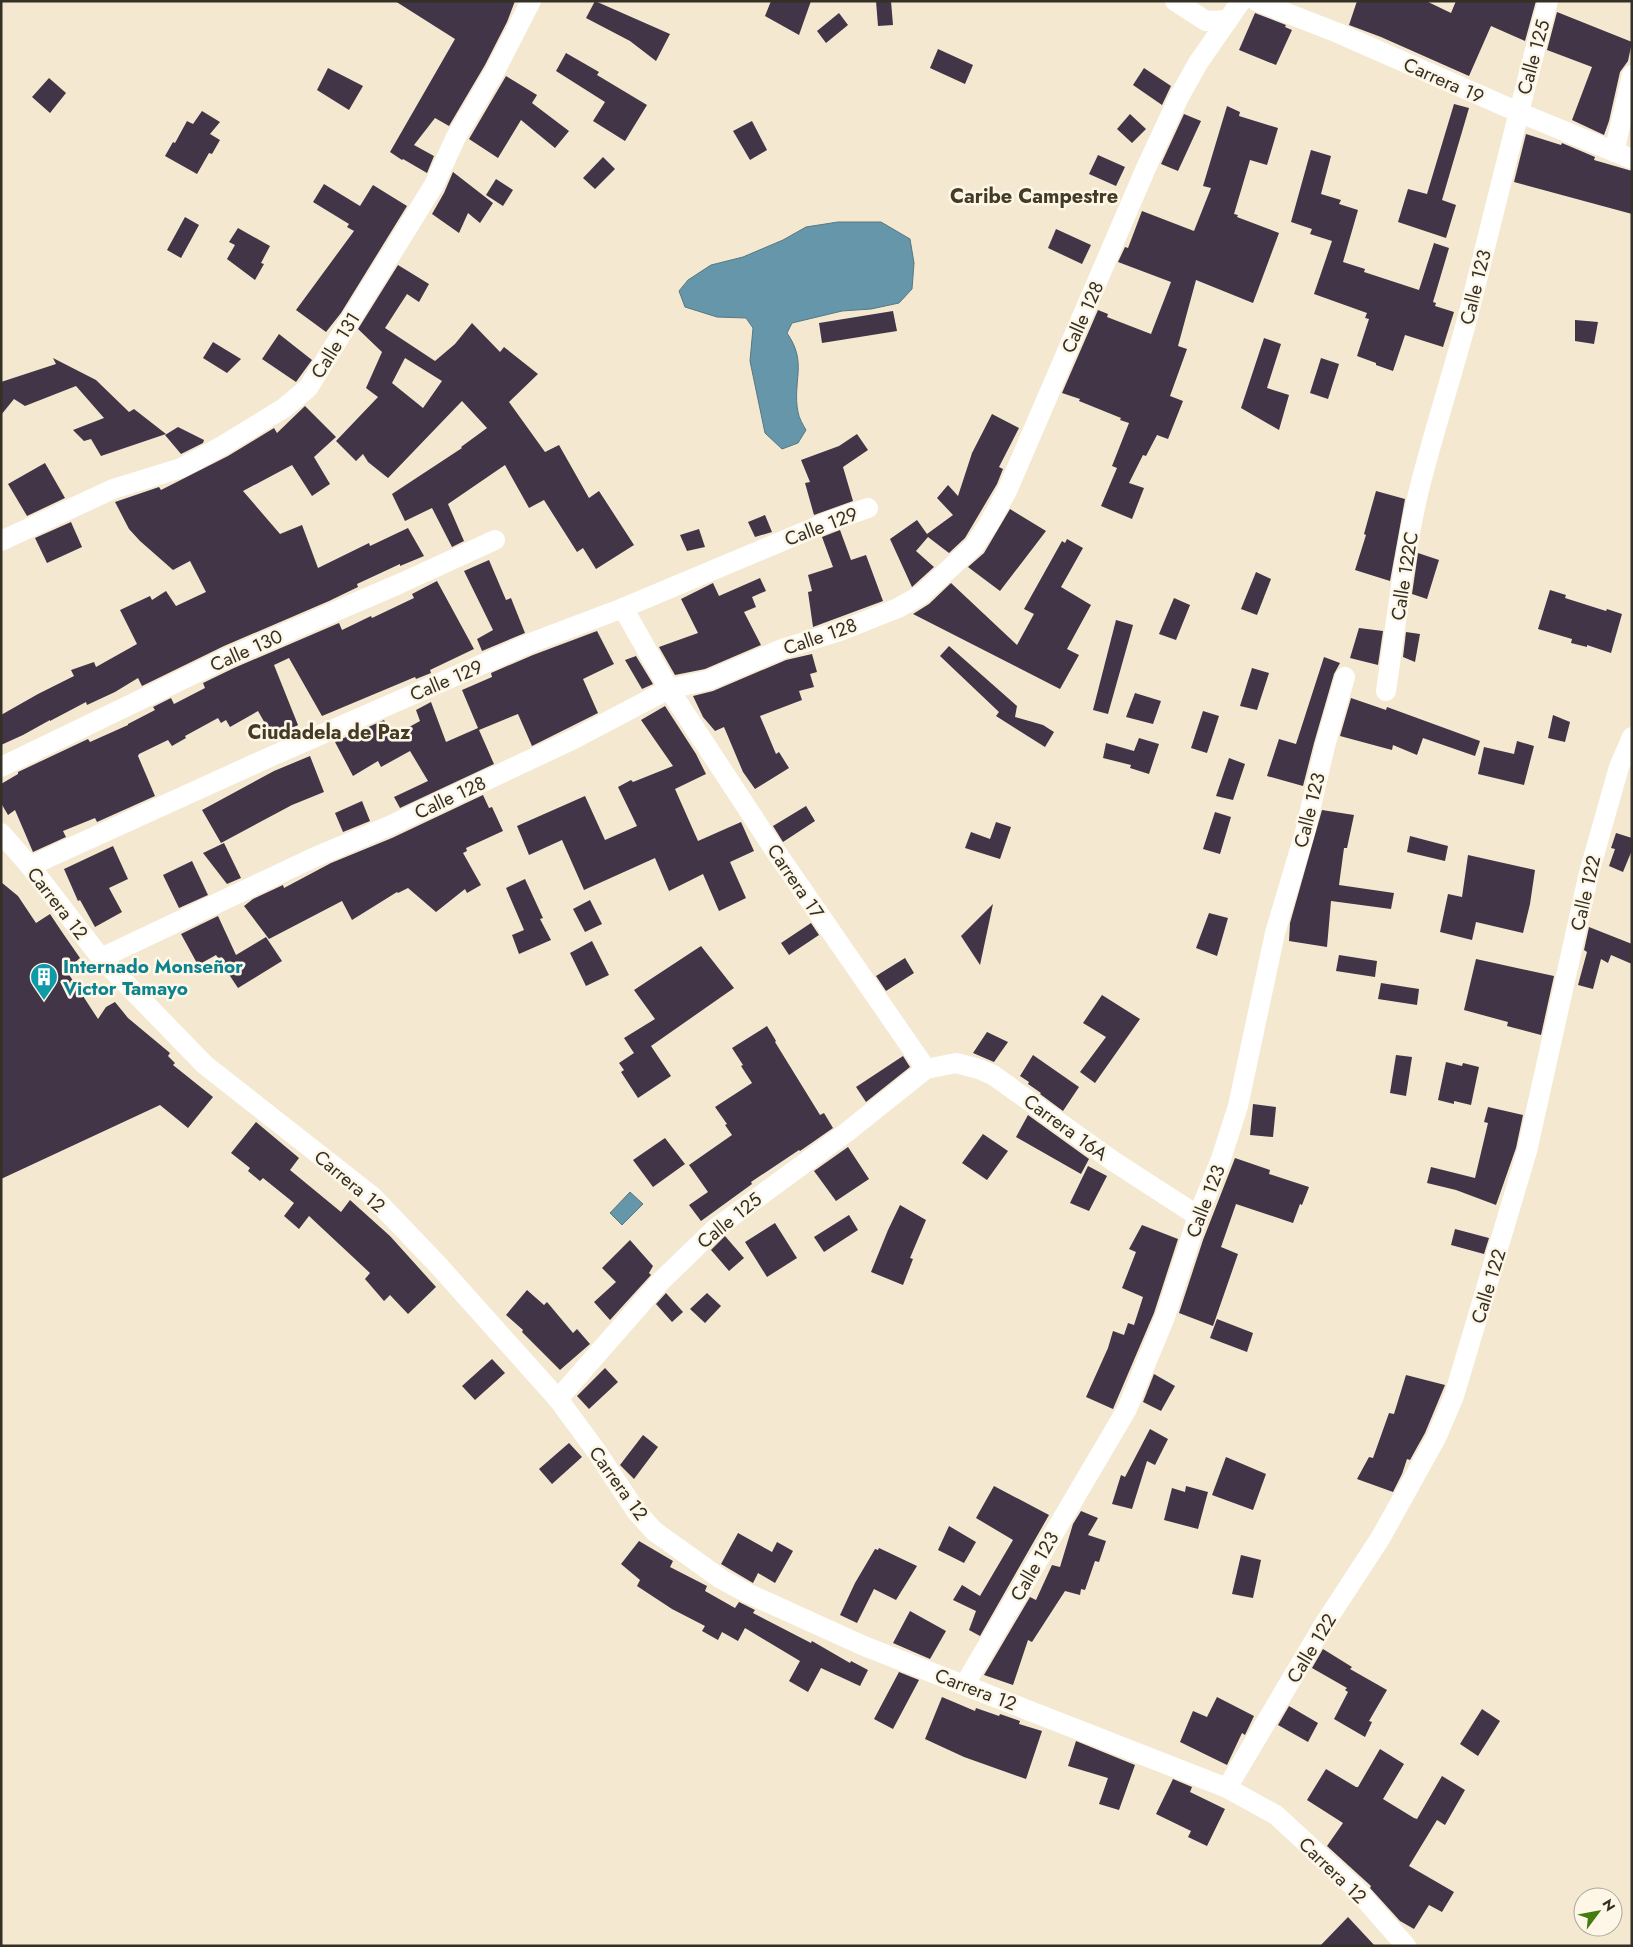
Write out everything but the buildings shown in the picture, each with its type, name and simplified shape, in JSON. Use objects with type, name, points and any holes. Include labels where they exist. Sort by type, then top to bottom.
[{"type":"street","name":"Calle 131","points":[[1,541],[113,489],[182,468],[284,408],[308,388],[434,185],[456,137],[495,71],[531,1]]},
{"type":"street","points":[[1175,1],[1206,21],[1228,20]]},
{"type":"street","name":"Calle 128","points":[[101,958],[315,857],[387,827],[574,739],[669,689],[709,680],[782,649],[840,631],[898,608],[926,591],[974,546],[1007,491],[1146,168],[1179,97],[1198,63],[1241,1]]},
{"type":"street","name":"Carrera 19","points":[[1256,1],[1338,33],[1518,112],[1623,155]]},
{"type":"street","name":"Calle 125","points":[[1518,112],[1548,1]]},
{"type":"street","points":[[1623,155],[1632,75]]},
{"type":"street","name":"Calle 123","points":[[1426,461],[1457,361],[1518,112]]},
{"type":"street","name":"Calle 122C","points":[[1386,691],[1407,551],[1426,461]]},
{"type":"street","name":"Calle 129","points":[[30,866],[299,744],[524,646],[623,608],[795,535],[868,508]]},
{"type":"street","name":"Calle 130","points":[[1,767],[229,657],[400,584],[495,540]]},
{"type":"street","name":"Carrera 17","points":[[623,608],[669,689],[772,846],[926,1069]]},
{"type":"street","name":"Calle 123","points":[[965,1684],[1127,1409],[1165,1317],[1198,1216],[1221,1159],[1238,1106],[1275,933],[1305,832],[1344,677]]},
{"type":"street","name":"Calle 122","points":[[1227,1788],[1323,1626],[1381,1537],[1436,1438],[1454,1396],[1527,1151],[1589,873],[1619,767],[1632,738]]},
{"type":"street","name":"Carrera 12","points":[[1,834],[30,866],[101,958],[205,1065],[372,1196],[438,1264],[558,1400],[597,1452],[636,1511],[654,1531],[702,1566],[747,1593],[864,1646],[1227,1788],[1276,1815],[1355,1888],[1406,1946]]},
{"type":"street","name":"Carrera 16A","points":[[926,1069],[956,1063],[979,1068],[1002,1080],[1113,1161],[1198,1216]]},
{"type":"street","name":"Calle 125","points":[[558,1400],[661,1281],[716,1228],[847,1132],[926,1069]]},
{"type":"water","points":[[838,222],[881,222],[910,239],[914,263],[912,289],[899,303],[871,309],[842,311],[792,323],[787,333],[797,354],[798,412],[806,430],[798,443],[782,449],[765,433],[750,361],[753,328],[746,318],[717,317],[685,307],[679,291],[688,280],[711,265],[743,257],[783,240],[806,227]]},
{"type":"water","points":[[630,1192],[643,1204],[622,1225],[610,1213]]},
{"type":"place","name":"Internado Monseñor Victor Tamayo","points":[[44,1001]]},
{"type":"district","name":"Caribe Campestre","points":[[1034,196]]},
{"type":"district","name":"Ciudadela de Paz","points":[[329,732]]}]
